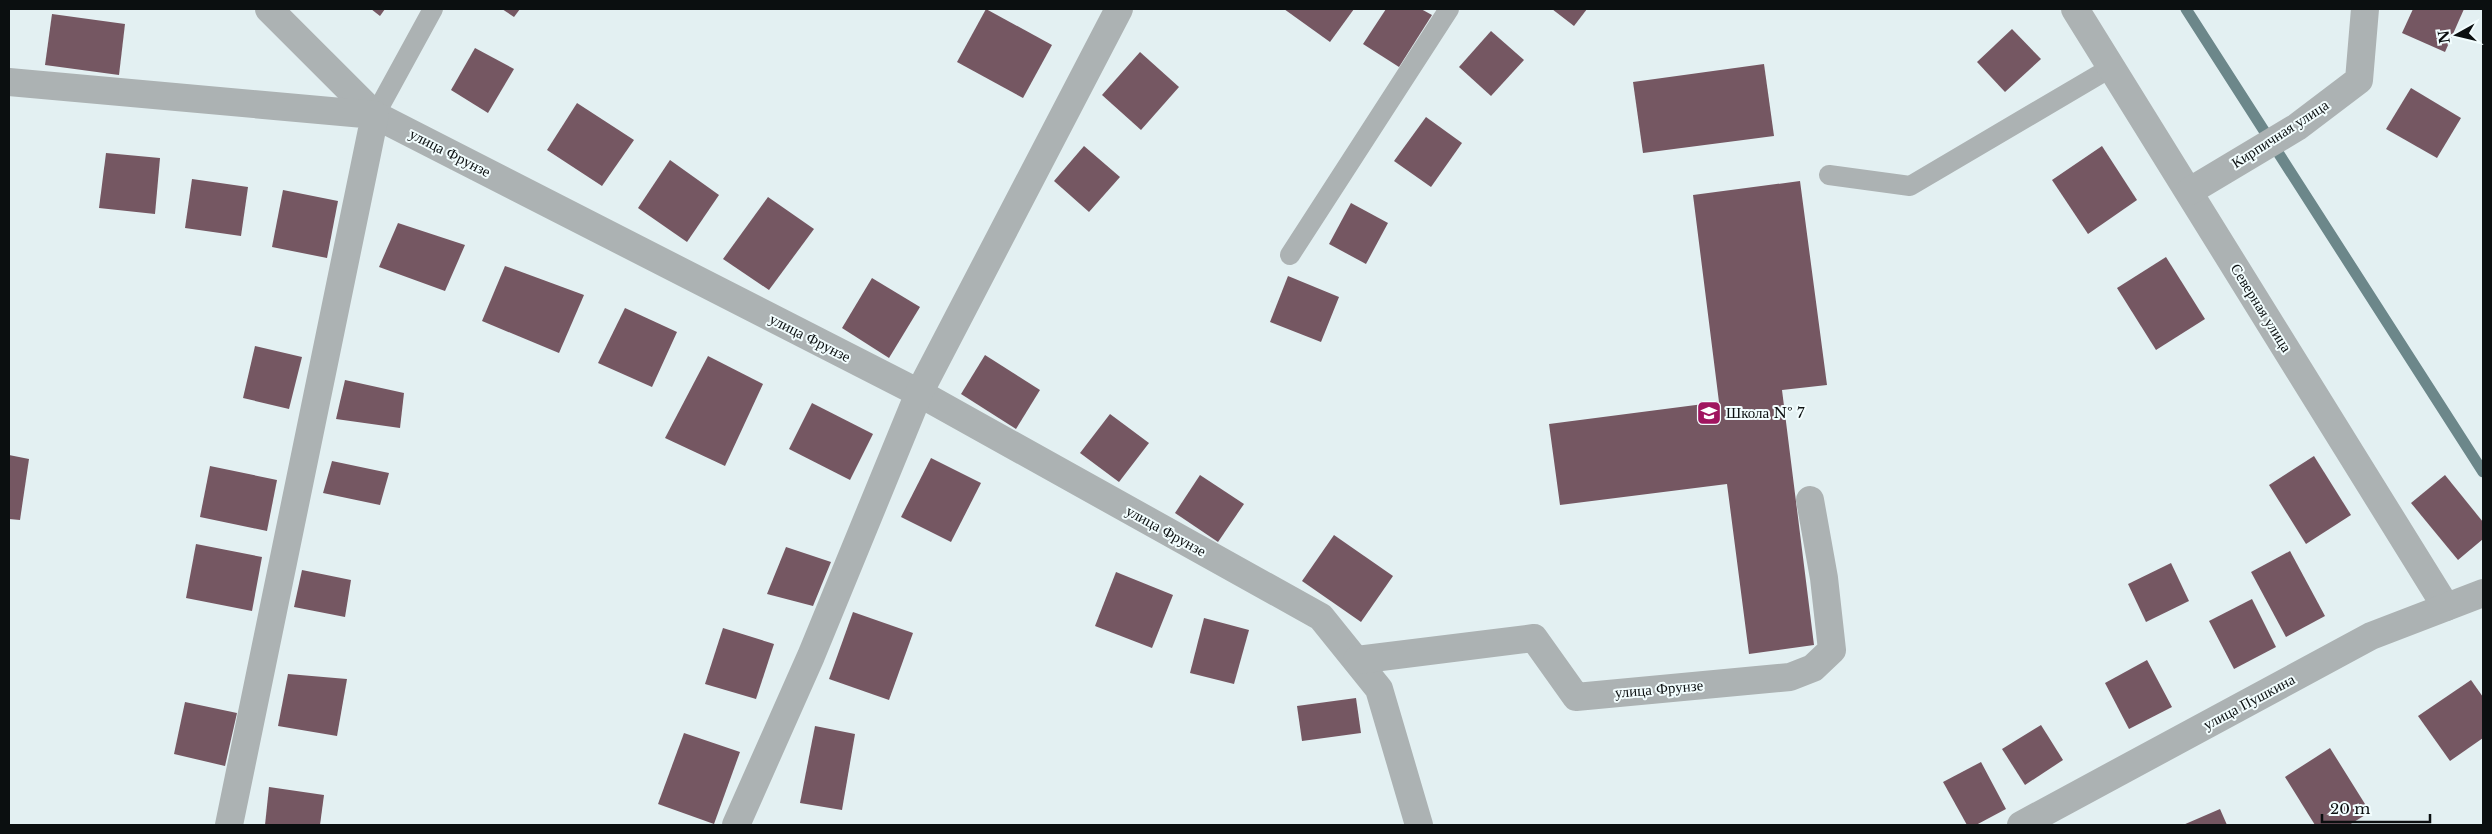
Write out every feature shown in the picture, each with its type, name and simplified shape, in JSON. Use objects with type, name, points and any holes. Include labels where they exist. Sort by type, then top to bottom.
[{"type":"street","name":"улица Фрунзе","points":[[269,9],[375,115],[919,393],[1321,617],[1379,689],[1419,825]]},
{"type":"street","points":[[736,825],[811,656],[919,393],[1120,9]]},
{"type":"street","name":"Северная улица","points":[[2075,9],[2190,191],[2446,607]]},
{"type":"street","name":"Кирпичная улица","points":[[2190,191],[2297,126],[2359,80],[2365,9]]},
{"type":"street","points":[[9,82],[375,115],[229,825]]},
{"type":"street","name":"улица Фрунзе","points":[[1357,660],[1534,638],[1576,697],[1790,676],[1814,668],[1832,650],[1824,578],[1810,500]]},
{"type":"street","name":"улица Пушкина","points":[[2022,825],[2371,636],[2483,593]]},
{"type":"lane","points":[[375,115],[433,9]]},
{"type":"lane","points":[[1290,255],[1449,9]]},
{"type":"lane","points":[[1829,176],[1910,186],[2112,67]]},
{"type":"building","points":[[371,9],[385,9],[380,16]]},
{"type":"building","points":[[502,9],[520,9],[514,17]]},
{"type":"building","points":[[986,9],[1052,45],[1023,98],[957,62]]},
{"type":"building","points":[[1284,9],[1354,9],[1330,42]]},
{"type":"building","points":[[1386,9],[1421,9],[1432,15],[1399,67],[1363,44]]},
{"type":"building","points":[[1552,9],[1587,9],[1574,26]]},
{"type":"building","points":[[2413,9],[2464,9],[2445,52],[2402,33]]},
{"type":"building","points":[[52,14],[125,24],[119,75],[45,65]]},
{"type":"building","points":[[2012,29],[2041,59],[2005,92],[1977,62]]},
{"type":"building","points":[[1491,31],[1524,60],[1491,96],[1459,67]]},
{"type":"building","points":[[475,48],[514,69],[488,113],[451,90]]},
{"type":"building","points":[[1140,52],[1179,87],[1141,130],[1102,95]]},
{"type":"building","points":[[1764,64],[1774,136],[1643,153],[1633,82]]},
{"type":"building","points":[[2411,88],[2461,118],[2437,158],[2386,129]]},
{"type":"building","points":[[577,103],[634,140],[602,186],[547,150]]},
{"type":"building","points":[[1426,117],[1462,143],[1431,187],[1394,161]]},
{"type":"building","points":[[1084,146],[1120,177],[1089,212],[1054,181]]},
{"type":"building","points":[[2102,146],[2137,200],[2088,234],[2052,180]]},
{"type":"building","points":[[106,153],[160,158],[155,214],[99,208]]},
{"type":"building","points":[[670,160],[719,195],[687,242],[638,208]]},
{"type":"building","points":[[192,179],[248,187],[241,236],[185,228]]},
{"type":"building","name":"Школа № 7","points":[[1800,181],[1827,385],[1782,390],[1814,645],[1749,654],[1727,484],[1560,505],[1549,424],[1719,402],[1693,195]]},
{"type":"building","points":[[283,190],[338,201],[327,258],[272,247]]},
{"type":"building","points":[[768,197],[814,229],[769,290],[723,259]]},
{"type":"building","points":[[1351,203],[1388,223],[1366,264],[1329,244]]},
{"type":"building","points":[[398,223],[465,245],[445,291],[379,267]]},
{"type":"building","points":[[2166,257],[2205,319],[2156,350],[2117,288]]},
{"type":"building","points":[[505,266],[584,295],[559,353],[482,321]]},
{"type":"building","points":[[1288,276],[1339,297],[1321,342],[1270,322]]},
{"type":"building","points":[[872,278],[920,307],[889,358],[842,328]]},
{"type":"building","points":[[625,308],[677,332],[652,387],[598,363]]},
{"type":"building","points":[[255,346],[302,357],[289,409],[243,398]]},
{"type":"building","points":[[985,355],[1040,390],[1016,429],[961,394]]},
{"type":"building","points":[[708,356],[763,384],[725,466],[665,438]]},
{"type":"building","points":[[345,380],[404,393],[400,428],[336,419]]},
{"type":"building","points":[[812,403],[873,434],[850,480],[789,449]]},
{"type":"building","points":[[1110,414],[1149,443],[1119,482],[1080,453]]},
{"type":"building","points":[[9,455],[29,459],[20,520],[9,519]]},
{"type":"building","points":[[2314,456],[2351,515],[2306,544],[2269,485]]},
{"type":"building","points":[[931,458],[981,483],[951,542],[901,517]]},
{"type":"building","points":[[332,461],[389,473],[380,505],[323,493]]},
{"type":"building","points":[[210,466],[277,480],[267,531],[200,517]]},
{"type":"building","points":[[1200,475],[1244,504],[1218,542],[1175,513]]},
{"type":"building","points":[[2445,475],[2483,522],[2483,539],[2458,560],[2411,503]]},
{"type":"building","points":[[1334,535],[1393,576],[1361,622],[1302,581]]},
{"type":"building","points":[[196,544],[262,557],[252,611],[186,598]]},
{"type":"building","points":[[786,547],[831,562],[813,606],[767,594]]},
{"type":"building","points":[[2290,551],[2325,616],[2286,637],[2251,572]]},
{"type":"building","points":[[2171,563],[2189,601],[2146,622],[2128,584]]},
{"type":"building","points":[[302,570],[351,580],[345,617],[294,607]]},
{"type":"building","points":[[1116,572],[1173,595],[1152,648],[1095,626]]},
{"type":"building","points":[[2252,599],[2276,647],[2234,669],[2209,621]]},
{"type":"building","points":[[853,612],[913,633],[889,700],[829,679]]},
{"type":"building","points":[[1204,618],[1249,630],[1234,684],[1190,673]]},
{"type":"building","points":[[723,628],[774,644],[756,699],[705,684]]},
{"type":"building","points":[[2147,660],[2172,707],[2129,729],[2105,683]]},
{"type":"building","points":[[288,674],[347,679],[337,736],[278,726]]},
{"type":"building","points":[[2471,680],[2483,697],[2483,738],[2450,761],[2418,716]]},
{"type":"building","points":[[1356,698],[1361,733],[1302,741],[1297,706]]},
{"type":"building","points":[[185,702],[237,713],[225,766],[174,754]]},
{"type":"building","points":[[2041,725],[2063,760],[2025,785],[2002,749]]},
{"type":"building","points":[[815,726],[855,734],[842,810],[800,803]]},
{"type":"building","points":[[684,733],[740,752],[714,824],[658,804]]},
{"type":"building","points":[[2330,748],[2370,812],[2349,825],[2315,825],[2285,777]]},
{"type":"building","points":[[1981,762],[2006,809],[1976,825],[1967,825],[1943,782]]},
{"type":"building","points":[[269,787],[324,795],[320,825],[265,825]]},
{"type":"building","points":[[2220,809],[2227,825],[2183,825]]},
{"type":"waterway","points":[[2186,9],[2483,472]]},
{"type":"place","name":"Школа № 7","points":[[1709,413]]}]
